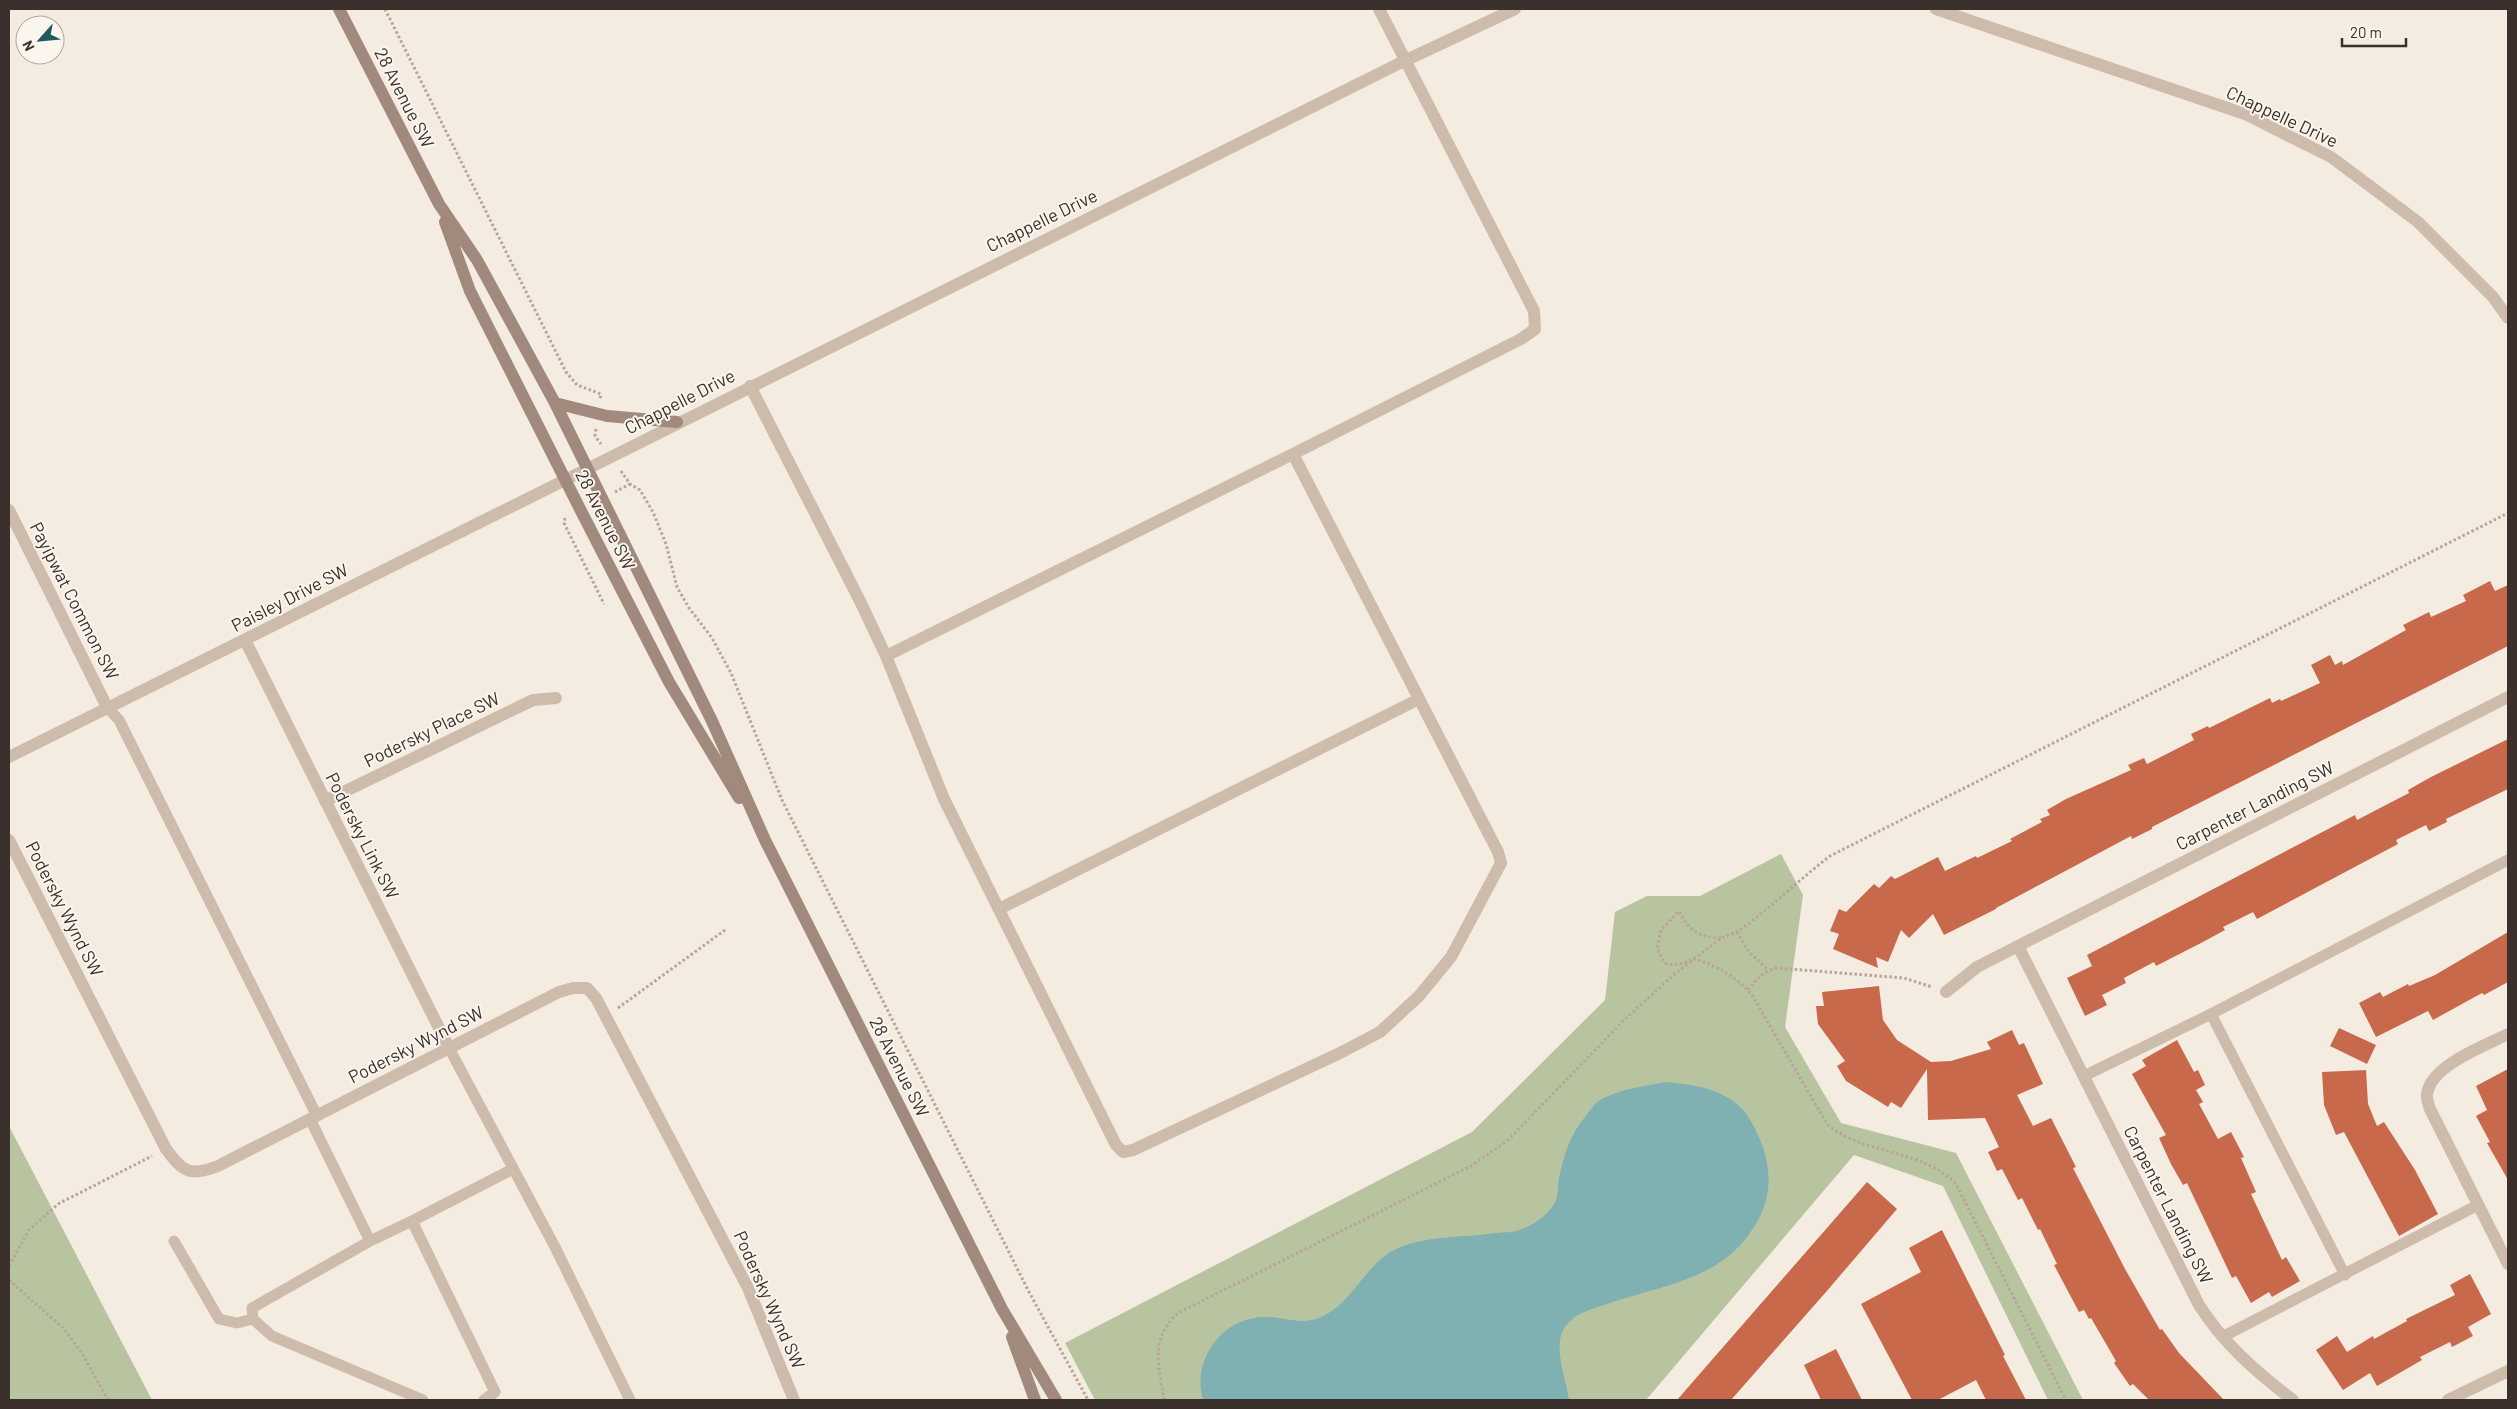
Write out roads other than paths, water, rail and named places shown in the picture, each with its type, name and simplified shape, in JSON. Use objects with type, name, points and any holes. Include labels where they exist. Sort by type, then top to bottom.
[{"type":"main road","name":"28 Avenue SW","points":[[339,9],[439,204],[477,260],[555,403],[712,721],[765,840],[1002,1309],[1056,1400]]},
{"type":"main road","name":"28 Avenue SW","points":[[439,204],[470,291],[565,480],[669,682],[765,840]]},
{"type":"main road","points":[[555,403],[607,416],[677,422]]},
{"type":"main road","name":"28 Avenue SW","points":[[1002,1309],[1035,1400]]},
{"type":"street","points":[[886,656],[1293,454],[1520,339],[1534,329],[1534,311],[1379,9]]},
{"type":"street","name":"Chappelle Drive","points":[[587,469],[677,422],[1405,60],[1515,9]]},
{"type":"street","name":"Chappelle Drive","points":[[1936,9],[2246,114],[2331,157],[2418,222],[2493,297],[2508,318]]},
{"type":"street","points":[[750,386],[860,601],[886,656],[928,765],[1116,1145],[1123,1152],[1133,1150],[1340,1053],[1380,1032],[1420,996],[1451,957],[1501,863],[1498,852],[1293,454]]},
{"type":"street","name":"Paisley Drive SW","points":[[9,757],[587,469]]},
{"type":"street","name":"Payipwat Common SW","points":[[9,510],[107,707]]},
{"type":"street","name":"Podersky Link SW","points":[[245,640],[449,1048]]},
{"type":"street","name":"Carpenter Landing SW","points":[[1946,992],[1977,967],[2508,697]]},
{"type":"street","name":"Podersky Place SW","points":[[325,801],[533,700],[556,698]]},
{"type":"street","points":[[999,910],[1420,699]]},
{"type":"street","name":"Podersky Wynd SW","points":[[9,840],[166,1149],[176,1163],[190,1173],[202,1172],[560,992],[573,988],[587,988],[596,998],[748,1288],[794,1400]]},
{"type":"street","name":"Carpenter Landing SW","points":[[2018,946],[2203,1311],[2222,1337],[2241,1358],[2293,1400]]},
{"type":"street","points":[[2508,1034],[2441,1070],[2432,1081],[2427,1095],[2430,1109],[2508,1264]]},
{"type":"street","points":[[2448,1400],[2508,1370]]},
{"type":"lane","points":[[107,707],[119,720],[131,744],[313,1117],[370,1240]]},
{"type":"lane","points":[[2084,1076],[2211,1014],[2508,860]]},
{"type":"lane","points":[[2211,1014],[2345,1275]]},
{"type":"lane","points":[[449,1048],[555,1247],[630,1400]]},
{"type":"lane","points":[[423,1400],[272,1336],[253,1319],[252,1308],[370,1240],[412,1221],[513,1169]]},
{"type":"lane","points":[[2222,1337],[2478,1205]]},
{"type":"lane","points":[[412,1221],[497,1396],[484,1400]]},
{"type":"lane","points":[[174,1241],[219,1320],[237,1323],[253,1319]]},
{"type":"water","points":[[1665,1082],[1712,1090],[1733,1101],[1741,1108],[1755,1129],[1765,1153],[1769,1177],[1766,1202],[1748,1236],[1732,1253],[1714,1266],[1672,1284],[1588,1310],[1569,1322],[1561,1334],[1560,1352],[1569,1400],[1203,1400],[1200,1385],[1206,1356],[1224,1332],[1236,1324],[1250,1319],[1273,1317],[1306,1321],[1321,1317],[1342,1303],[1367,1273],[1385,1256],[1408,1244],[1433,1239],[1513,1232],[1532,1225],[1542,1218],[1554,1205],[1568,1145],[1575,1131],[1597,1102],[1621,1091]]}]
